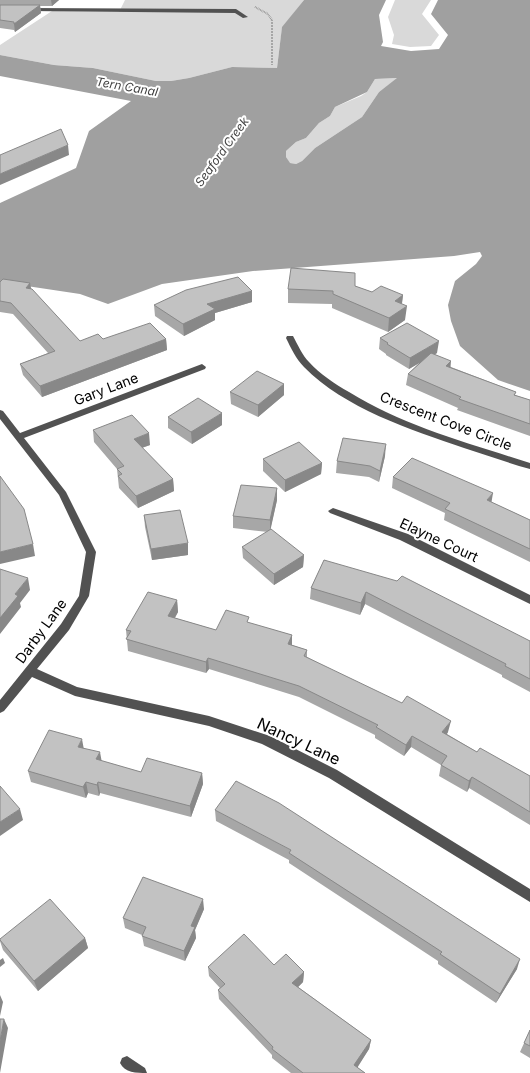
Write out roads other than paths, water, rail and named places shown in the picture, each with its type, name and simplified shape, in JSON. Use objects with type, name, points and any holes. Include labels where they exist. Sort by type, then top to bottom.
[{"type":"street","points":[[19,9],[236,11],[245,17]]},
{"type":"street","name":"Crescent Cove Circle","points":[[290,338],[299,355],[310,368],[331,385],[366,405],[424,430],[530,466]]},
{"type":"street","name":"Gary Lane","points":[[19,437],[202,367]]},
{"type":"street","name":"Darby Lane","points":[[0,413],[63,494],[91,552],[84,596],[65,627],[0,708]]},
{"type":"street","name":"Elayne Court","points":[[333,511],[404,537],[530,600]]},
{"type":"street","name":"Nancy Lane","points":[[30,671],[75,691],[209,721],[266,740],[333,774],[530,896]]},
{"type":"street","points":[[128,1063],[140,1073]]},
{"type":"water","points":[[304,0],[386,0],[379,15],[383,42],[381,46],[411,51],[439,49],[448,35],[431,14],[438,0],[530,0],[530,391],[498,380],[460,346],[451,321],[448,305],[455,281],[476,264],[482,256],[480,252],[454,256],[253,271],[162,284],[108,304],[80,294],[0,282],[0,203],[76,168],[89,131],[131,101],[0,76],[0,55],[54,65],[93,68],[156,81],[171,81],[232,67],[277,68],[282,27]],"holes":[[[397,78],[379,92],[362,117],[315,148],[302,161],[296,164],[290,163],[286,157],[286,151],[296,142],[306,138],[319,123],[330,116],[335,107],[367,92],[375,79]]]},
{"type":"water label","name":"Tern Canal","points":[[127,87]]},
{"type":"water label","name":"Seaford Creek","points":[[222,152]]}]
